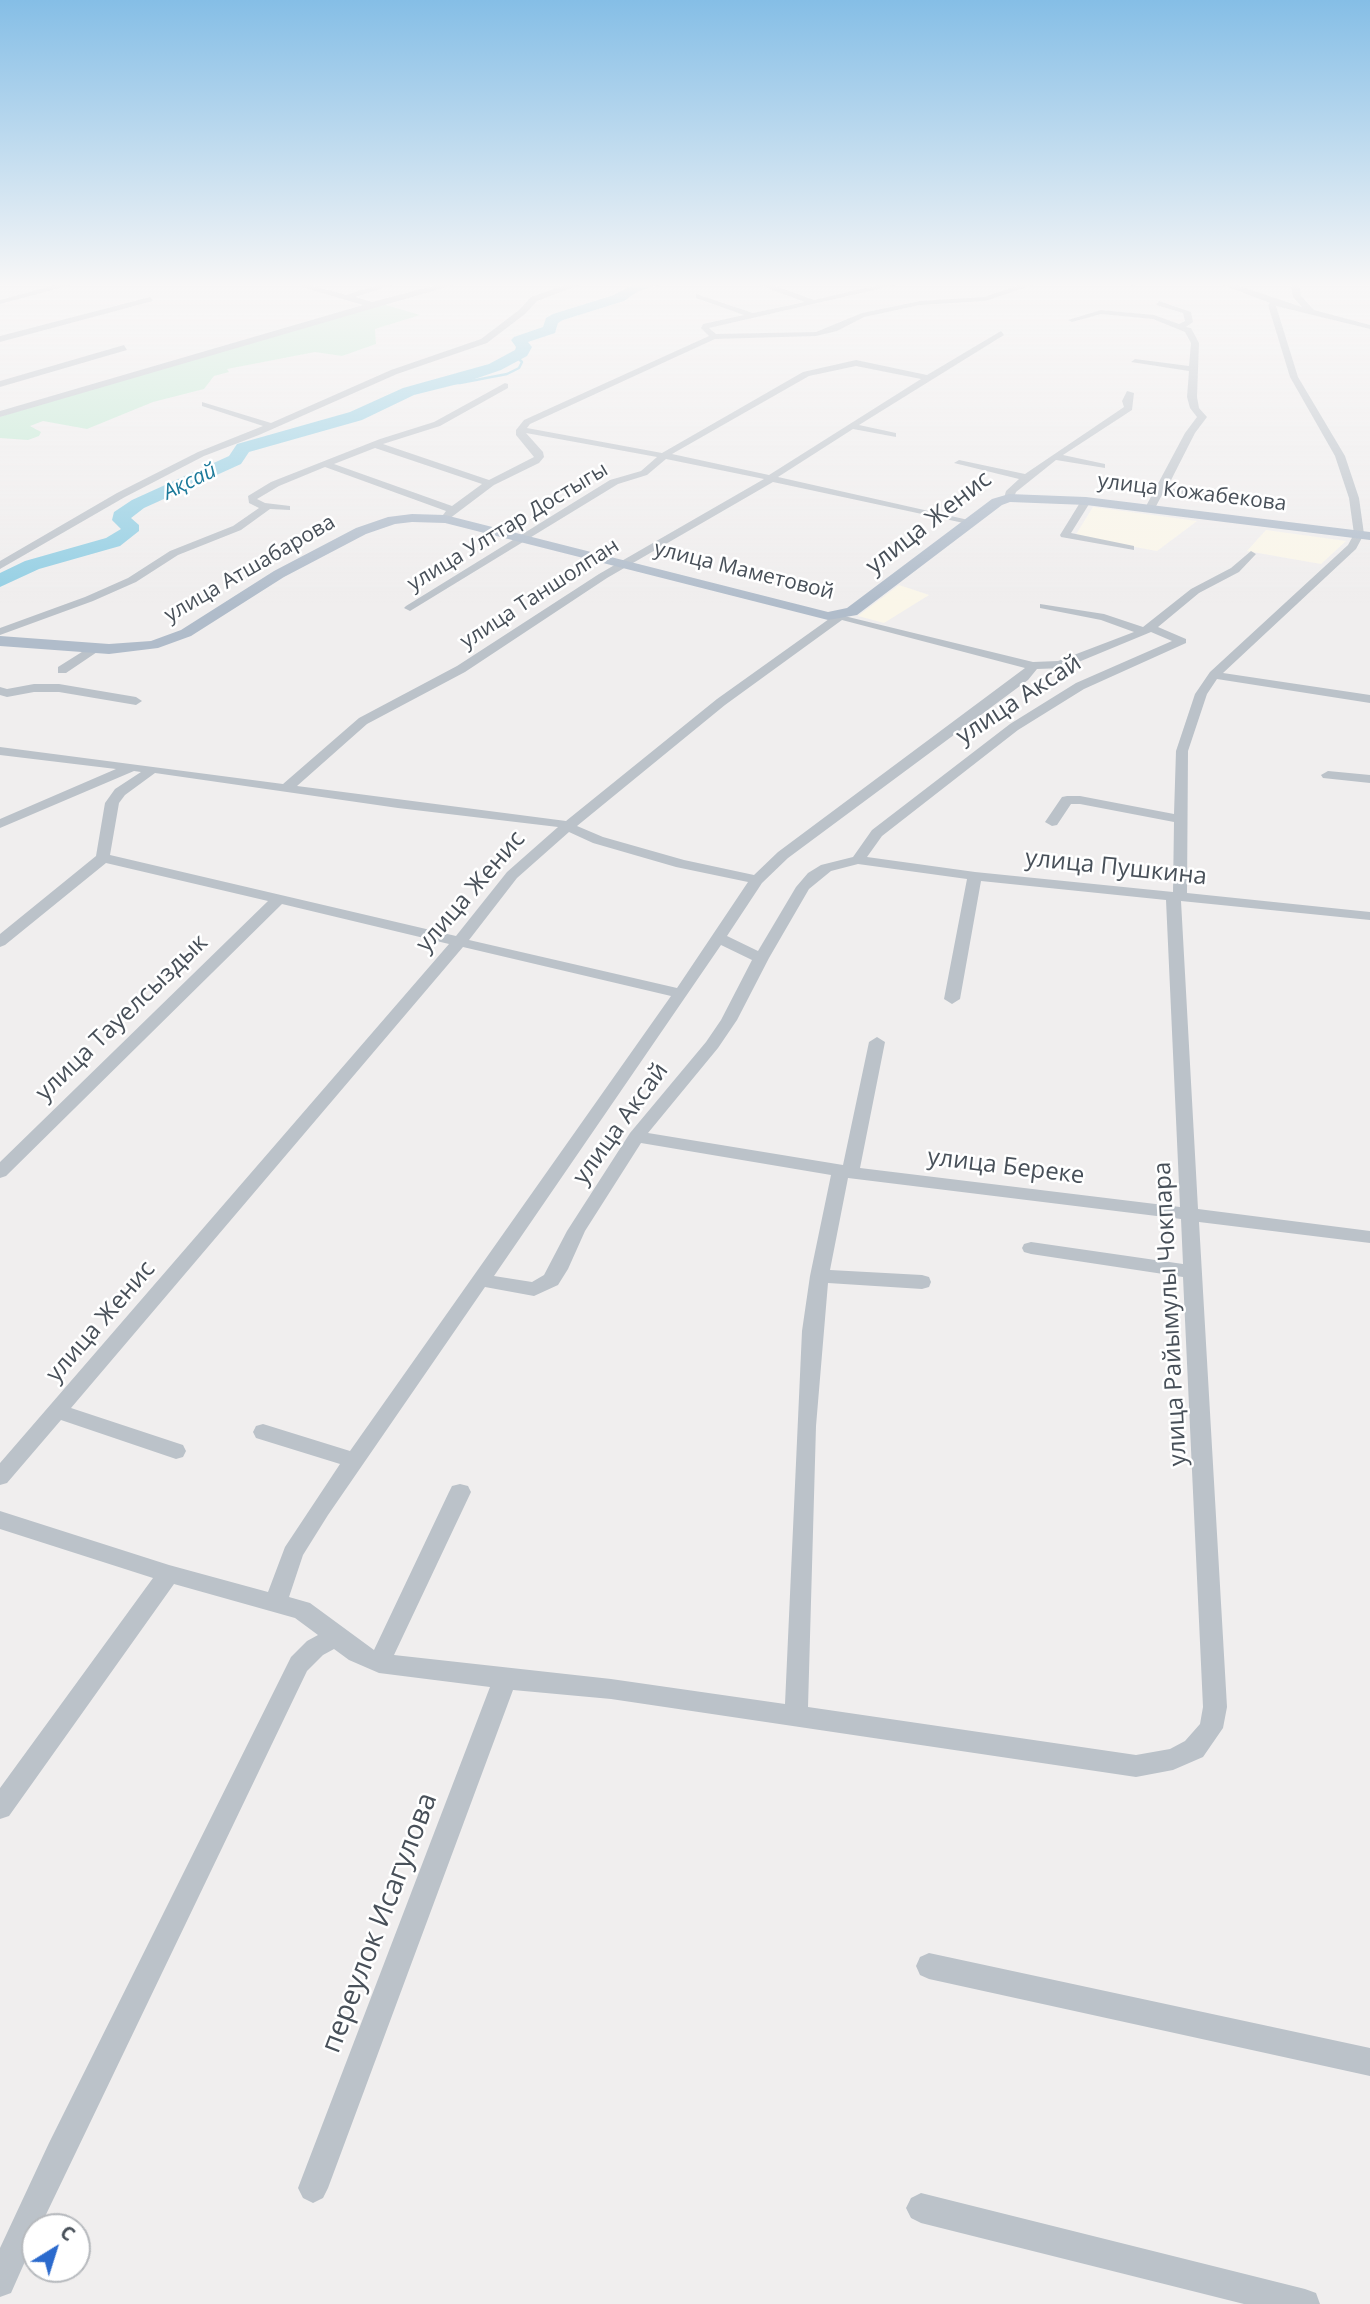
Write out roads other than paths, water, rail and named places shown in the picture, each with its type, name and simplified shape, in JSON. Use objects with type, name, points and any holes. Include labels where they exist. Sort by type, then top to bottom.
[{"type":"main road","name":"улица Кожабекова","points":[[1009,498],[1086,501],[1364,535]]},
{"type":"main road","name":"улица Женис","points":[[840,615],[852,612],[969,523],[998,502],[1009,498]]},
{"type":"main road","name":"улица Маметовой","points":[[449,514],[522,538],[815,614],[840,615]]},
{"type":"main road","name":"улица Атшабарова","points":[[0,642],[135,648],[171,639],[186,633],[279,574],[376,524],[449,514]]},
{"type":"street","points":[[0,414],[80,391]]},
{"type":"street","points":[[0,566],[121,495],[220,446],[352,391]]},
{"type":"street","points":[[286,508],[266,506],[253,501],[252,498],[275,484],[325,464],[437,424],[497,391]]},
{"type":"street","points":[[521,430],[527,422],[596,391]]},
{"type":"street","name":"улица Улттар Достыгы","points":[[411,608],[614,482],[644,473],[665,457],[778,391]]},
{"type":"street","name":"улица Таншолпан","points":[[287,787],[363,721],[461,670],[624,564],[771,478],[909,391]]},
{"type":"street","points":[[1150,508],[1190,433],[1202,418],[1195,408],[1192,391]]},
{"type":"street","points":[[1302,391],[1340,456],[1364,535]]},
{"type":"street","name":"улица Женис","points":[[1009,498],[1011,491],[1043,464],[1058,457],[1129,408],[1127,401],[1130,393]]},
{"type":"street","points":[[205,404],[272,426]]},
{"type":"street","points":[[852,426],[893,435]]},
{"type":"street","points":[[521,430],[771,478],[969,523]]},
{"type":"street","points":[[325,464],[449,514],[490,483],[536,461],[539,457],[525,441],[521,430]]},
{"type":"street","points":[[376,445],[490,483]]},
{"type":"street","points":[[1058,457],[1102,467]]},
{"type":"street","points":[[959,463],[1027,478]]},
{"type":"street","points":[[1160,490],[1216,497]]},
{"type":"street","points":[[1086,501],[1065,536],[1130,548]]},
{"type":"street","points":[[0,632],[132,580],[174,553],[237,528],[263,511],[266,506]]},
{"type":"street","name":"улица Райымулы Чокпара","points":[[796,1716],[1136,1766],[1173,1759],[1194,1749],[1211,1728],[1215,1707],[1176,897],[1182,751],[1201,694],[1214,675],[1364,535]]},
{"type":"street","points":[[1044,606],[1104,617],[1147,630],[1195,591],[1235,570],[1251,554]]},
{"type":"street","name":"улица Женис","points":[[0,1477],[532,855],[721,702],[840,615]]},
{"type":"street","name":"улица Маметовой","points":[[840,615],[1033,666]]},
{"type":"street","name":"улица Аксай","points":[[275,1602],[293,1553],[354,1460],[681,995],[757,880],[783,855],[1024,677],[1033,666],[1060,666],[1147,630],[1182,641],[1080,686],[1014,727],[877,833],[858,859],[826,868],[813,876],[803,887],[761,958],[729,1020],[712,1045],[636,1137],[576,1231],[559,1269],[551,1280],[534,1289],[481,1280]]},
{"type":"street","points":[[62,670],[97,648]]},
{"type":"street","points":[[1214,675],[1370,699]]},
{"type":"street","points":[[0,691],[7,693],[34,688],[59,688],[136,701]]},
{"type":"street","points":[[0,751],[132,766],[570,826],[598,840],[681,864],[757,880]]},
{"type":"street","points":[[0,824],[132,766]]},
{"type":"street","points":[[0,942],[103,858],[112,803],[120,792],[153,769]]},
{"type":"street","points":[[1328,775],[1370,779]]},
{"type":"street","points":[[1052,822],[1067,800],[1080,800],[1180,819]]},
{"type":"street","points":[[103,858],[681,995]]},
{"type":"street","name":"улица Пушкина","points":[[858,859],[975,876],[1370,916]]},
{"type":"street","points":[[952,999],[975,876]]},
{"type":"street","name":"улица Тауелсыздык","points":[[0,1172],[278,900]]},
{"type":"street","points":[[718,938],[761,958]]},
{"type":"street","points":[[0,1520],[169,1574],[302,1610],[357,1653],[379,1663],[611,1689],[796,1716],[806,1426],[819,1276],[877,1042]]},
{"type":"street","name":"улица Береке","points":[[636,1137],[845,1171],[1370,1237]]},
{"type":"street","points":[[1031,1248],[1194,1272]]},
{"type":"street","points":[[819,1276],[922,1282]]},
{"type":"street","points":[[57,1411],[176,1451]]},
{"type":"street","points":[[263,1432],[354,1460]]},
{"type":"street","points":[[379,1663],[460,1492]]},
{"type":"street","points":[[0,1808],[169,1574]]},
{"type":"street","points":[[0,2282],[59,2153],[299,1664],[315,1648],[335,1637]]},
{"type":"street","name":"переулок Исагулова","points":[[313,2188],[505,1679]]},
{"type":"street","points":[[929,1966],[1370,2062]]},
{"type":"street","points":[[921,2208],[1305,2304]]},
{"type":"waterway","name":"Ақсай","points":[[0,581],[32,565],[113,542],[130,531],[130,525],[121,520],[121,516],[138,504],[235,460],[243,448],[356,416],[411,391]]}]
